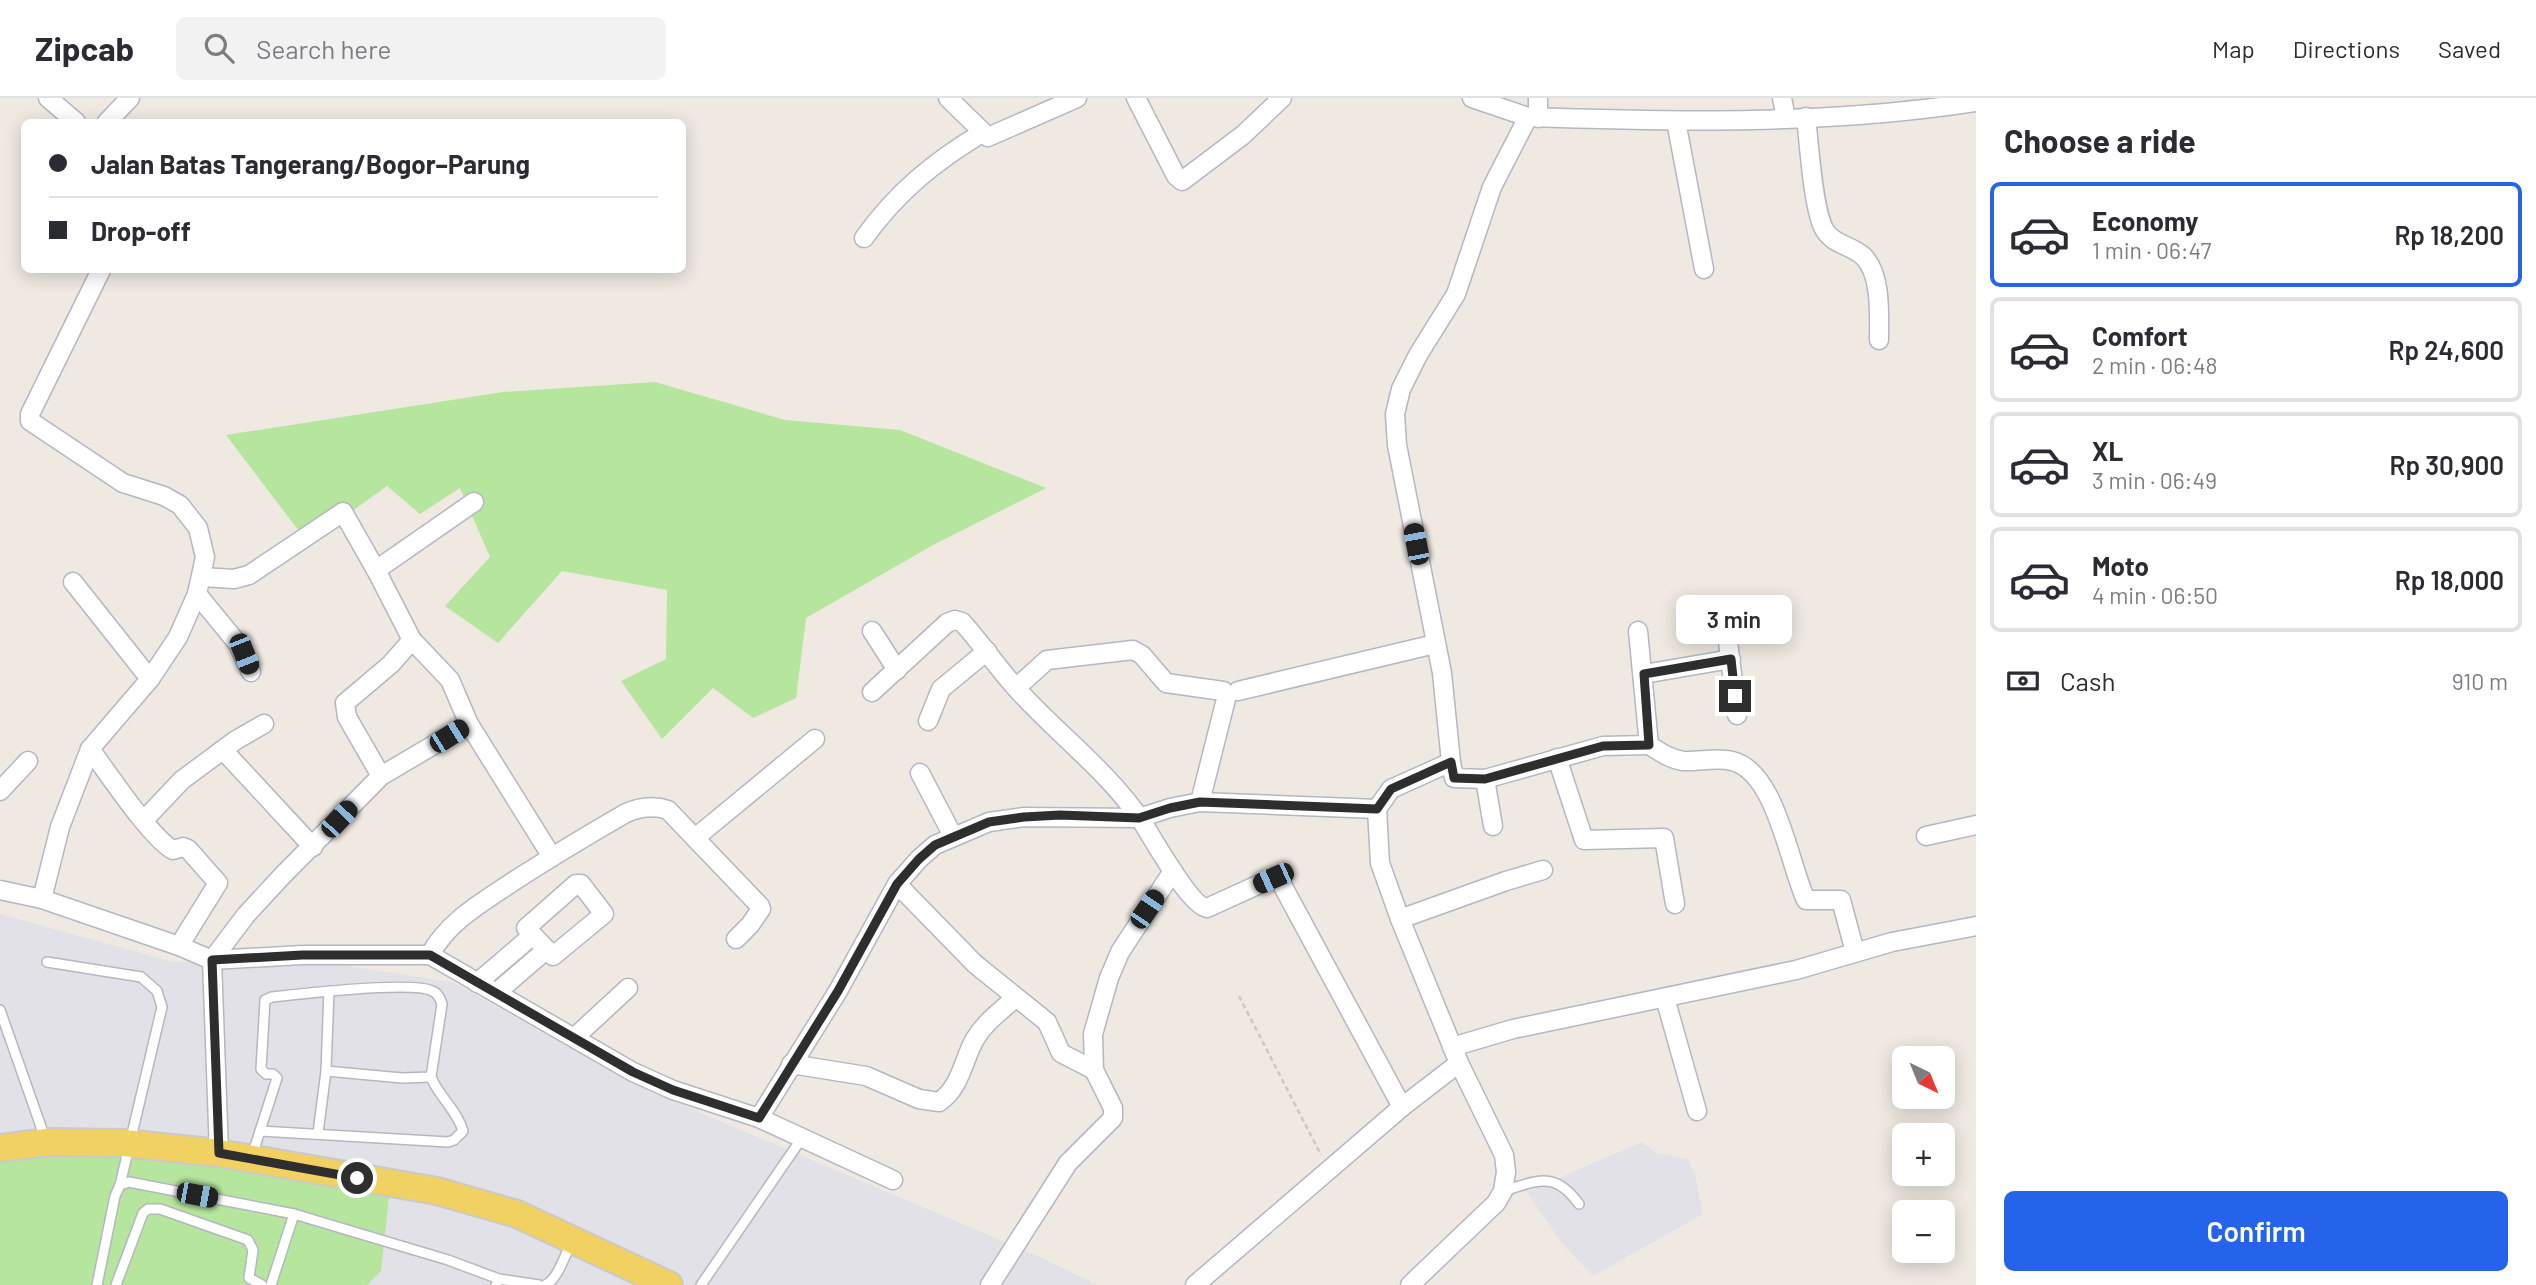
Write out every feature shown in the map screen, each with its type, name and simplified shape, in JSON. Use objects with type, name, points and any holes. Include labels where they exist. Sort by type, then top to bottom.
[{"type":"main road","points":[[0,1148],[47,1142],[129,1144],[219,1153],[448,1194],[517,1214],[669,1285]]},
{"type":"street","points":[[48,98],[72,119]]},
{"type":"street","points":[[110,119],[130,98]]},
{"type":"street","points":[[948,98],[988,137],[1077,98]]},
{"type":"street","points":[[1136,98],[1176,176],[1182,180],[1243,135],[1282,98]]},
{"type":"street","points":[[1472,98],[1533,118],[1676,121],[1870,115],[1976,102]]},
{"type":"street","points":[[1538,98],[1533,118],[1492,187],[1456,294],[1418,355],[1401,389],[1395,414],[1397,445],[1446,705],[1454,778],[1485,779],[1603,746],[1649,745],[1668,757],[1684,761],[1732,761],[1747,767],[1774,807],[1805,900],[1841,900],[1854,951]]},
{"type":"street","points":[[1782,98],[1786,118]]},
{"type":"street","points":[[1806,117],[1820,222],[1831,239],[1863,256],[1868,263],[1877,286],[1879,340]]},
{"type":"street","points":[[1676,121],[1704,269]]},
{"type":"street","points":[[864,238],[886,209],[918,176],[982,133]]},
{"type":"street","points":[[42,899],[60,827],[90,749],[150,679],[178,637],[199,585],[205,557],[198,528],[187,512],[164,496],[123,483],[30,421],[30,414],[100,273]]},
{"type":"street","points":[[376,569],[474,502]]},
{"type":"street","points":[[199,585],[249,575],[343,512],[412,640],[450,680],[469,724],[552,857]]},
{"type":"street","points":[[73,582],[150,679]]},
{"type":"street","points":[[199,585],[238,644],[251,672]]},
{"type":"street","points":[[872,692],[947,623],[955,620],[961,622],[1016,688],[1105,776],[1139,818],[1173,872],[1202,908],[1273,878],[1280,881],[1402,1107]]},
{"type":"street","points":[[1726,625],[1737,715]]},
{"type":"street","points":[[872,631],[897,670]]},
{"type":"street","points":[[1638,631],[1649,745]]},
{"type":"street","points":[[381,776],[347,717],[345,702],[391,664],[412,640]]},
{"type":"street","points":[[1238,691],[1435,643]]},
{"type":"street","points":[[1016,688],[1047,660],[1133,650],[1142,655],[1166,682],[1223,691],[1226,699],[1200,802]]},
{"type":"street","points":[[928,720],[942,689],[987,651]]},
{"type":"street","points":[[1644,674],[1731,659]]},
{"type":"street","points":[[144,820],[182,780],[236,740],[264,724]]},
{"type":"street","points":[[219,1153],[212,960],[246,915],[381,776],[469,724]]},
{"type":"street","points":[[695,838],[815,739]]},
{"type":"street","points":[[90,749],[144,820],[171,849],[188,849],[218,883],[179,946]]},
{"type":"street","points":[[223,750],[313,847]]},
{"type":"street","points":[[1557,758],[1584,840],[1664,838],[1675,904]]},
{"type":"street","points":[[0,791],[28,761]]},
{"type":"street","points":[[1410,1285],[1496,1203],[1503,1191],[1506,1172],[1504,1155],[1456,1055],[1380,863],[1377,809],[1391,789],[1451,762]]},
{"type":"street","points":[[920,773],[953,836]]},
{"type":"street","points":[[1485,779],[1493,826]]},
{"type":"street","points":[[759,1118],[838,991],[897,884],[935,845],[953,836],[989,822],[1024,817],[1060,815],[1139,818],[1200,802],[1377,809]]},
{"type":"street","points":[[430,955],[437,941],[454,923],[552,857],[626,813],[642,807],[668,810],[761,909],[736,939]]},
{"type":"street","points":[[1926,836],[1976,825]]},
{"type":"street","points":[[1400,919],[1543,870]]},
{"type":"street","points":[[990,1285],[1068,1163],[1113,1118],[1112,1108],[1094,1070],[1093,1034],[1109,978],[1120,952],[1173,872]]},
{"type":"street","points":[[576,884],[581,884],[604,914],[556,956],[546,950],[533,935],[526,928],[576,884]]},
{"type":"street","points":[[897,884],[975,964],[1047,1022],[1061,1052],[1094,1070]]},
{"type":"street","points":[[0,890],[42,899],[212,960],[302,955],[430,955],[633,1072],[673,1090],[759,1118],[892,1180]]},
{"type":"street","points":[[1195,1285],[1402,1107],[1456,1055],[1513,1030],[1796,970],[1854,951],[1976,926]]},
{"type":"street","points":[[477,983],[533,935]]},
{"type":"street","points":[[496,993],[546,950]]},
{"type":"street","points":[[575,1037],[628,988]]},
{"type":"street","points":[[791,1063],[866,1076],[919,1099],[939,1102],[949,1095],[958,1080],[979,1033],[1015,998]]},
{"type":"street","points":[[1665,998],[1697,1111]]},
{"type":"lane","points":[[47,962],[142,977],[157,991],[162,1007],[96,1285]]},
{"type":"lane","points":[[251,1160],[260,1131],[277,1079],[273,1074],[265,1074],[261,1069],[265,1000],[330,991],[420,987],[436,992],[442,1004],[431,1077],[461,1122],[463,1131],[454,1140],[448,1142],[260,1131]]},
{"type":"lane","points":[[318,1133],[326,1071],[330,991]]},
{"type":"lane","points":[[0,1010],[47,1142]]},
{"type":"lane","points":[[326,1071],[402,1078],[431,1077]]},
{"type":"lane","points":[[701,1285],[802,1138]]},
{"type":"lane","points":[[1503,1191],[1549,1180],[1560,1184],[1579,1204]]},
{"type":"lane","points":[[120,1185],[129,1182],[294,1214],[448,1260],[497,1282],[539,1285]]},
{"type":"lane","points":[[116,1285],[143,1213],[148,1209],[160,1209],[248,1240],[253,1250],[249,1278],[262,1285]]},
{"type":"lane","points":[[271,1285],[294,1214]]},
{"type":"lane","points":[[549,1284],[572,1240]]},
{"type":"path","points":[[1239,996],[1328,1170]]},
{"type":"shaded area","points":[[0,914],[173,962],[327,963],[452,982],[654,1093],[1038,1256],[1097,1285],[367,1285],[381,1271],[0,1142]]},
{"type":"shaded area","points":[[1642,1142],[1656,1153],[1688,1159],[1696,1179],[1703,1214],[1593,1276],[1562,1243],[1527,1192]]},
{"type":"green space","points":[[655,382],[785,420],[900,430],[1046,488],[933,545],[806,618],[796,698],[753,718],[713,688],[662,739],[621,681],[666,659],[667,590],[562,571],[498,643],[445,606],[490,557],[460,488],[420,514],[387,486],[308,543],[226,435],[503,392]]},
{"type":"green space","points":[[0,1142],[391,1180],[381,1271],[367,1285],[0,1285]]},
{"type":"route","points":[[357,1178],[219,1153],[212,960],[302,955],[430,955],[633,1072],[673,1090],[759,1118],[838,991],[897,884],[935,845],[953,836],[989,822],[1024,817],[1060,815],[1139,818],[1200,802],[1377,809],[1391,789],[1451,762],[1452,777],[1485,779],[1603,746],[1649,745],[1644,674],[1731,659],[1735,696]]}]
